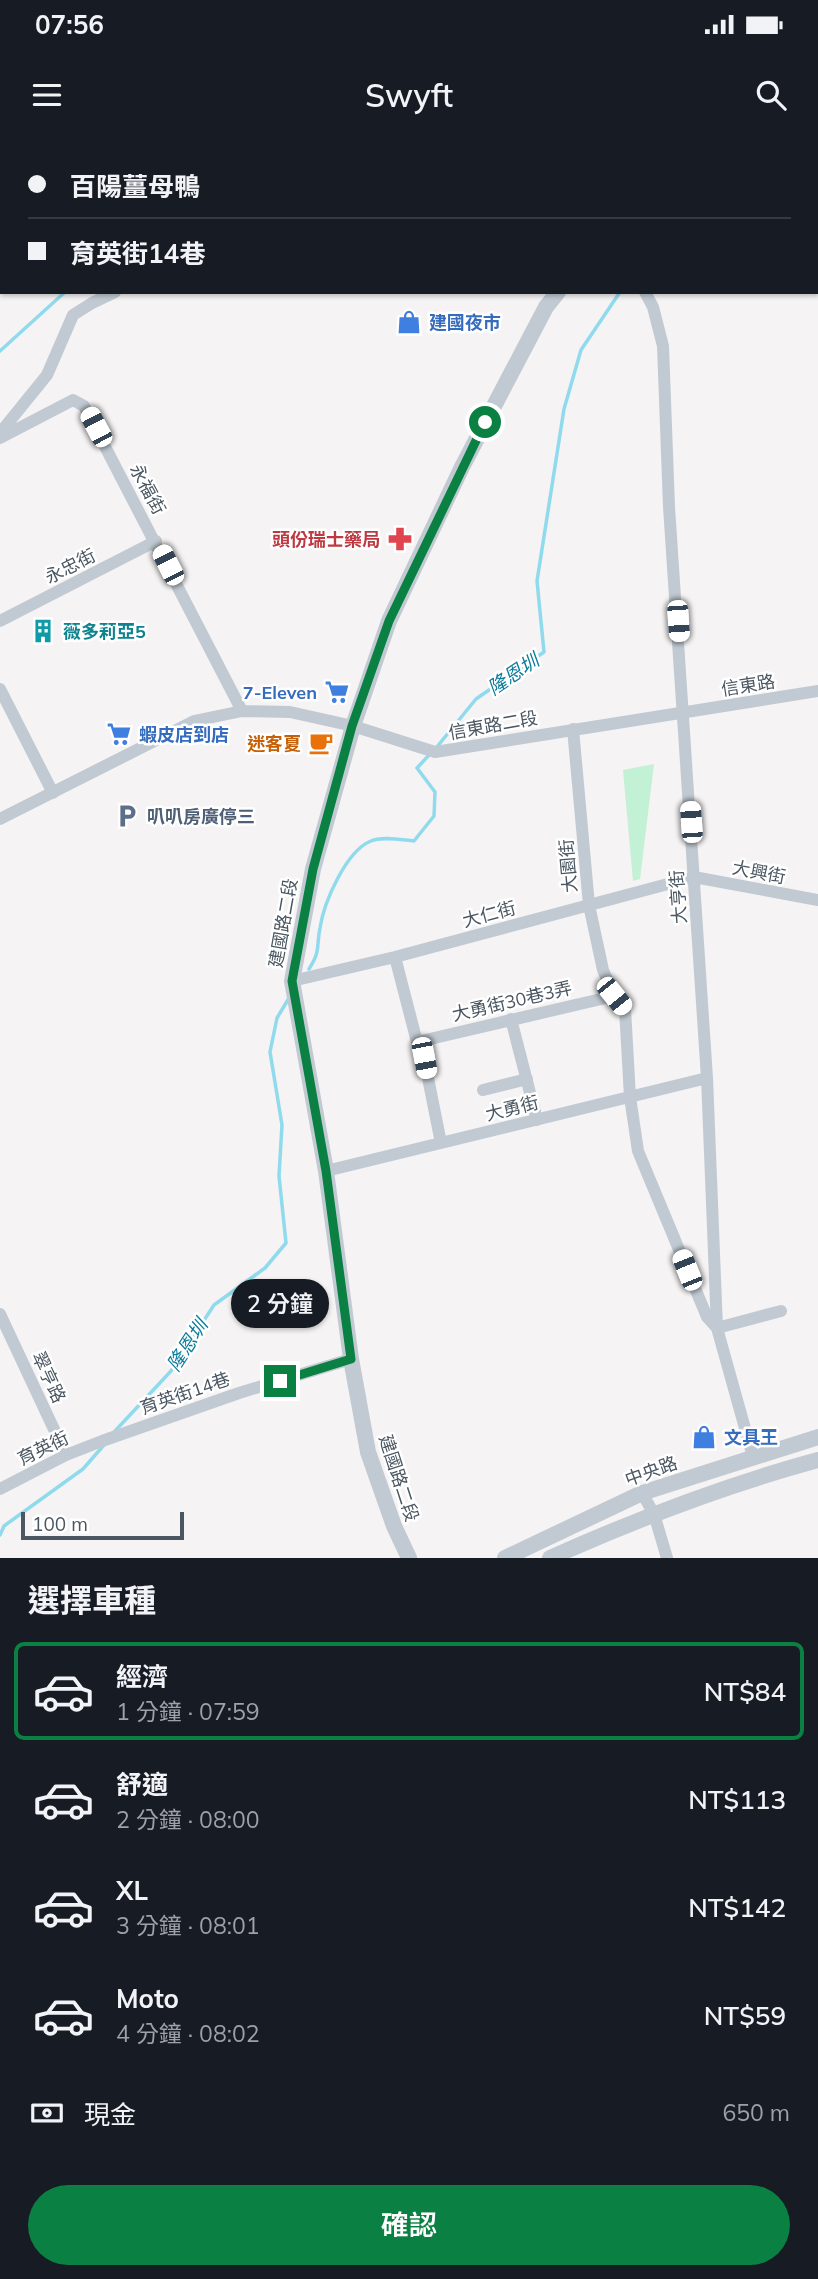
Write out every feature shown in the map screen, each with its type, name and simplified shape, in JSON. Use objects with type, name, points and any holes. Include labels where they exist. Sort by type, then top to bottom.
[{"type":"street","points":[[0,435],[47,374],[73,316],[111,294]]},
{"type":"street","name":"建國路二段","points":[[410,1558],[394,1526],[368,1452],[351,1359],[326,1171],[292,981],[313,869],[352,726],[389,621],[462,467],[546,307],[556,294]]},
{"type":"street","name":"大亨街","points":[[646,294],[653,307],[663,346],[669,507],[707,1079],[717,1328],[753,1457]]},
{"type":"street","name":"永福街","points":[[0,435],[73,400],[84,406],[242,711]]},
{"type":"street","name":"永忠街","points":[[0,621],[156,541]]},
{"type":"street","points":[[0,689],[53,793]]},
{"type":"street","name":"信東路","points":[[684,713],[818,691]]},
{"type":"street","name":"信東路二段","points":[[0,819],[194,721],[242,711],[290,712],[352,726],[432,751],[684,713]]},
{"type":"street","name":"大園街","points":[[573,729],[589,905],[603,970],[614,996],[625,1009],[630,1097],[638,1151],[707,1317],[717,1328]]},
{"type":"street","name":"大興街","points":[[694,877],[818,901]]},
{"type":"street","name":"大仁街","points":[[292,981],[395,957],[694,877]]},
{"type":"street","name":"大勇街30巷3弄","points":[[395,957],[417,1042],[614,996]]},
{"type":"street","points":[[510,1019],[537,1120]]},
{"type":"street","points":[[424,1058],[441,1143]]},
{"type":"street","points":[[483,1090],[527,1079]]},
{"type":"street","name":"大勇街","points":[[326,1171],[707,1079]]},
{"type":"street","points":[[717,1328],[781,1311]]},
{"type":"street","name":"翠亨路","points":[[0,1314],[66,1455]]},
{"type":"street","name":"育英街14巷","points":[[106,1440],[239,1393],[351,1359]]},
{"type":"street","name":"中央路","points":[[505,1558],[642,1493],[818,1437]]},
{"type":"street","name":"育英街","points":[[0,1489],[66,1455],[106,1440]]},
{"type":"street","points":[[550,1558],[654,1514],[746,1480],[818,1460]]},
{"type":"street","points":[[642,1493],[654,1514],[667,1558]]},
{"type":"green space","points":[[654,764],[640,879],[633,881],[623,770]]},
{"type":"waterway","points":[[0,351],[63,294]]},
{"type":"waterway","name":"隆恩圳","points":[[436,748],[476,699],[544,652],[537,581],[564,409],[581,350],[619,294]]},
{"type":"waterway","name":"隆恩圳","points":[[309,969],[317,953],[322,917],[331,892],[353,855],[371,841],[414,841],[434,816],[435,792],[417,768],[430,754]]},
{"type":"waterway","name":"隆恩圳","points":[[115,1431],[171,1371],[214,1305],[265,1268],[286,1243],[279,1176],[282,1125],[270,1052],[277,1018],[289,998]]},
{"type":"waterway","name":"隆恩圳","points":[[0,1535],[4,1526],[83,1469],[104,1445]]},
{"type":"place","name":"建國夜市","points":[[409,322]]},
{"type":"place","name":"頭份瑞士藥局","points":[[400,539]]},
{"type":"place","name":"薇多莉亞5","points":[[43,631]]},
{"type":"place","name":"7-Eleven","points":[[337,692]]},
{"type":"place","name":"蝦皮店到店","points":[[119,734]]},
{"type":"place","name":"迷客夏","points":[[321,743]]},
{"type":"place","name":"叭叭房廣停三","points":[[127,816]]},
{"type":"place","name":"文具王","points":[[704,1437]]},
{"type":"route","points":[[280,1381],[351,1359],[326,1171],[292,981],[313,869],[352,726],[389,621],[485,422]]}]
